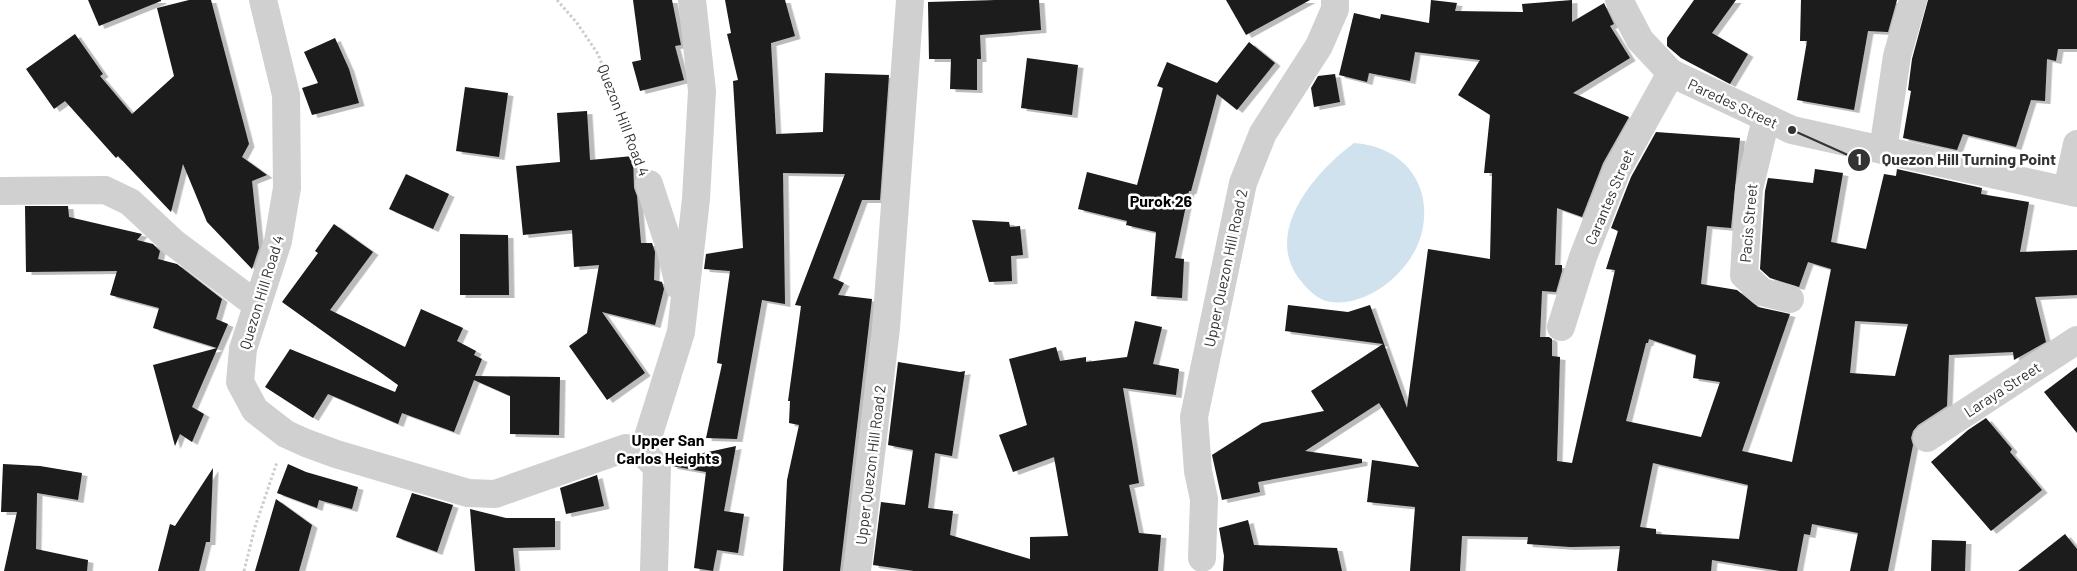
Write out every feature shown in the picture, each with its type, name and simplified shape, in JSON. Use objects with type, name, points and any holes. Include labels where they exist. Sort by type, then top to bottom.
[{"type":"street","name":"Quezon Hill Road 4","points":[[263,0],[286,95],[287,188],[278,241],[243,349],[240,382],[255,410],[286,434],[336,454],[468,493],[495,494],[626,448],[643,453],[681,332],[696,199],[702,91],[692,0]]},
{"type":"street","name":"Upper Quezon Hill Road 2","points":[[858,571],[886,328],[910,0]]},
{"type":"street","name":"Upper Quezon Hill Road 2","points":[[1202,558],[1204,499],[1198,471],[1194,417],[1243,183],[1263,133],[1319,46],[1335,10],[1335,0]]},
{"type":"street","name":"Paredes Street","points":[[1620,0],[1640,40],[1670,73],[1766,119],[1792,130],[2072,192]]},
{"type":"street","points":[[1883,150],[1897,56],[1914,0]]},
{"type":"street","name":"Carantes Street","points":[[1561,327],[1583,257],[1617,170],[1670,73]]},
{"type":"street","name":"Pacis Street","points":[[1766,119],[1749,189],[1744,275],[1762,292],[1790,299]]},
{"type":"street","points":[[2072,192],[2077,144]]},
{"type":"street","name":"Quezon Hill Road 4","points":[[649,184],[671,251],[684,309]]},
{"type":"street","points":[[0,191],[105,190],[130,202],[174,243],[257,306]]},
{"type":"street","name":"Laraya Street","points":[[1927,438],[2077,340]]},
{"type":"street","points":[[643,453],[657,467],[654,571]]},
{"type":"path","name":"Quezon Hill Road 4","points":[[557,0],[577,23],[598,54],[628,136],[649,184]]},
{"type":"path","points":[[244,571],[255,527],[286,434]]},
{"type":"water","points":[[1354,143],[1385,151],[1409,168],[1422,194],[1424,210],[1423,227],[1419,242],[1412,256],[1390,281],[1377,291],[1362,298],[1346,302],[1331,302],[1318,297],[1301,281],[1290,262],[1287,243],[1290,224],[1298,205],[1310,186],[1339,155]]},
{"type":"building","points":[[88,0],[161,0],[161,1],[99,26]]},
{"type":"building","points":[[189,0],[211,0],[249,144],[242,157],[267,175],[252,181],[259,248],[252,269],[207,222],[183,164],[171,212],[118,156],[116,158],[65,101],[54,109],[26,69],[75,34],[103,74],[100,76],[132,114],[174,76],[157,8]]},
{"type":"building","points":[[633,0],[672,0],[681,45],[675,46],[684,80],[640,91],[632,62],[641,60]]},
{"type":"building","points":[[725,0],[785,0],[795,36],[771,43],[776,134],[823,132],[825,73],[889,75],[880,200],[862,200],[833,278],[844,283],[838,295],[872,299],[840,571],[783,571],[787,480],[799,425],[789,423],[790,401],[788,401],[801,306],[795,305],[845,174],[783,173],[785,304],[762,300],[737,439],[706,438],[722,364],[717,363],[730,271],[704,269],[706,254],[743,248],[733,81],[738,80],[727,34],[731,33]]},
{"type":"building","points":[[1039,0],[1041,30],[980,35],[981,59],[977,59],[977,90],[950,89],[951,59],[929,59],[928,2]]},
{"type":"building","points":[[1226,0],[1310,0],[1246,35]]},
{"type":"building","points":[[1431,0],[1457,3],[1455,11],[1523,12],[1522,4],[1572,0],[1572,22],[1604,3],[1614,24],[1610,26],[1630,58],[1573,93],[1629,117],[1603,163],[1582,217],[1557,208],[1555,265],[1562,265],[1562,271],[1556,292],[1542,291],[1540,337],[1552,339],[1552,356],[1560,357],[1557,461],[1572,463],[1615,270],[1606,269],[1618,231],[1611,228],[1631,177],[1656,132],[1740,138],[1731,228],[1707,226],[1701,284],[1737,290],[1758,307],[1790,314],[1742,451],[1792,462],[1831,269],[1808,262],[1799,287],[1770,278],[1760,269],[1765,191],[1768,178],[1813,183],[1815,169],[1843,173],[1831,242],[1866,249],[1884,174],[1896,176],[1897,169],[1982,188],[1981,194],[2029,202],[2020,252],[2077,250],[2077,295],[2035,297],[2046,342],[2014,360],[2013,352],[1949,355],[1947,406],[1918,425],[1913,431],[1911,438],[1913,445],[1888,571],[1850,571],[1858,533],[1812,524],[1810,535],[1804,534],[1797,571],[1780,571],[1712,560],[1711,571],[1617,571],[1620,546],[1570,547],[1527,544],[1528,537],[1462,536],[1460,571],[1410,571],[1415,507],[1367,502],[1372,460],[1419,467],[1379,403],[1305,451],[1362,459],[1362,463],[1258,482],[1260,492],[1222,500],[1212,455],[1262,423],[1324,411],[1311,391],[1383,344],[1285,331],[1288,305],[1348,312],[1370,305],[1407,408],[1428,249],[1490,259],[1492,173],[1484,173],[1490,115],[1458,95],[1480,60],[1415,52],[1410,81],[1369,73],[1367,82],[1339,75],[1354,13],[1380,19],[1381,14],[1429,23]],"holes":[[[1855,321],[1908,324],[1895,376],[1850,373]],[[1649,339],[1696,355],[1693,378],[1720,382],[1701,437],[1626,421],[1646,343],[1648,343]],[[1653,463],[1748,485],[1739,539],[1656,534],[1656,529],[1640,527]]]},
{"type":"building","points":[[1694,0],[1736,0],[1712,33],[1748,54],[1730,84],[1681,58],[1667,46],[1667,38]]},
{"type":"building","points":[[1801,0],[1897,0],[1888,32],[1868,31],[1854,110],[1797,100],[1807,41],[1800,41]]},
{"type":"building","points":[[1928,0],[2077,0],[2077,49],[2058,49],[2056,61],[2047,59],[2045,101],[2031,100],[2016,147],[1963,134],[1957,150],[1903,138],[1911,91],[1908,90],[1912,59]]},
{"type":"building","points":[[335,38],[349,69],[359,103],[312,115],[302,88],[318,83],[304,52]]},
{"type":"building","points":[[1249,42],[1275,63],[1237,110],[1217,94],[1191,191],[1189,191],[1175,258],[1184,259],[1182,298],[1151,296],[1156,232],[1126,225],[1127,221],[1078,209],[1087,172],[1137,185],[1163,88],[1157,86],[1167,62],[1217,83]]},
{"type":"building","points":[[1027,58],[1078,65],[1072,115],[1021,108]]},
{"type":"building","points":[[1335,74],[1340,102],[1314,107],[1311,88],[1318,76]]},
{"type":"building","points":[[465,87],[508,93],[499,157],[456,151]]},
{"type":"building","points":[[587,111],[590,160],[633,156],[634,188],[637,196],[641,243],[652,243],[655,252],[654,280],[662,282],[664,289],[655,325],[602,312],[645,373],[607,400],[569,346],[587,333],[599,265],[574,267],[572,230],[523,235],[516,166],[560,162],[557,113]]},
{"type":"building","points":[[406,174],[449,194],[433,229],[389,209]]},
{"type":"building","points":[[25,206],[68,206],[69,217],[142,234],[137,240],[153,244],[160,251],[158,259],[177,264],[222,299],[216,319],[228,324],[192,407],[204,414],[192,442],[180,434],[175,446],[153,365],[217,348],[153,328],[159,308],[110,295],[117,271],[26,272]]},
{"type":"building","points":[[972,220],[1009,222],[1010,227],[1020,226],[1023,255],[1011,256],[1012,281],[989,282]]},
{"type":"building","points":[[334,224],[373,252],[330,310],[405,347],[421,309],[463,328],[457,341],[476,351],[474,355],[482,359],[475,376],[560,377],[559,435],[510,434],[510,396],[474,380],[454,432],[402,413],[398,424],[328,394],[313,418],[265,387],[290,349],[395,392],[398,385],[282,302],[318,253],[315,251]]},
{"type":"building","points":[[460,234],[508,235],[509,295],[460,295]]},
{"type":"building","points":[[1135,321],[1162,327],[1153,364],[1179,369],[1176,395],[1123,388],[1139,483],[1129,485],[1139,533],[1161,535],[1158,571],[914,571],[873,565],[881,502],[905,505],[913,450],[888,445],[898,362],[960,372],[965,371],[952,456],[935,453],[928,508],[953,511],[950,535],[1030,559],[1030,537],[1068,536],[1054,457],[1013,472],[999,435],[1027,425],[1009,359],[1056,347],[1060,361],[1086,357],[1086,362],[1127,357]]},
{"type":"building","points":[[2077,367],[2077,433],[2044,392]]},
{"type":"building","points":[[1986,418],[2012,449],[2010,452],[2042,490],[1991,531],[1931,462],[1968,430]]},
{"type":"building","points":[[736,446],[724,511],[744,514],[738,553],[717,550],[713,571],[694,568],[706,472],[672,466],[671,460]]},
{"type":"building","points":[[3,464],[40,466],[82,473],[78,500],[37,493],[36,549],[88,560],[87,571],[4,571],[17,512],[1,512]]},
{"type":"building","points":[[288,464],[306,472],[358,487],[352,509],[319,500],[317,508],[277,493]]},
{"type":"building","points":[[213,468],[210,542],[206,542],[199,571],[158,571],[170,524],[175,526]]},
{"type":"building","points":[[597,475],[604,506],[566,514],[560,488]]},
{"type":"building","points":[[412,493],[453,505],[437,552],[396,537]]},
{"type":"building","points":[[276,499],[312,525],[299,571],[255,571]]},
{"type":"building","points":[[470,509],[506,518],[555,518],[555,547],[513,548],[515,571],[475,571]]},
{"type":"building","points":[[1248,520],[1254,545],[1337,548],[1342,571],[1223,571],[1224,556],[1219,528]]},
{"type":"building","points":[[2065,534],[2077,549],[2077,571],[2018,571]]},
{"type":"building","points":[[1932,540],[1966,541],[1965,571],[1931,571]]},
{"type":"place","name":"Quezon Hill Turning Point","points":[[1792,130]]},
{"type":"district","name":"Purok 26","points":[[1161,200]]},
{"type":"district","name":"Upper San Carlos Heights","points":[[668,448]]}]
